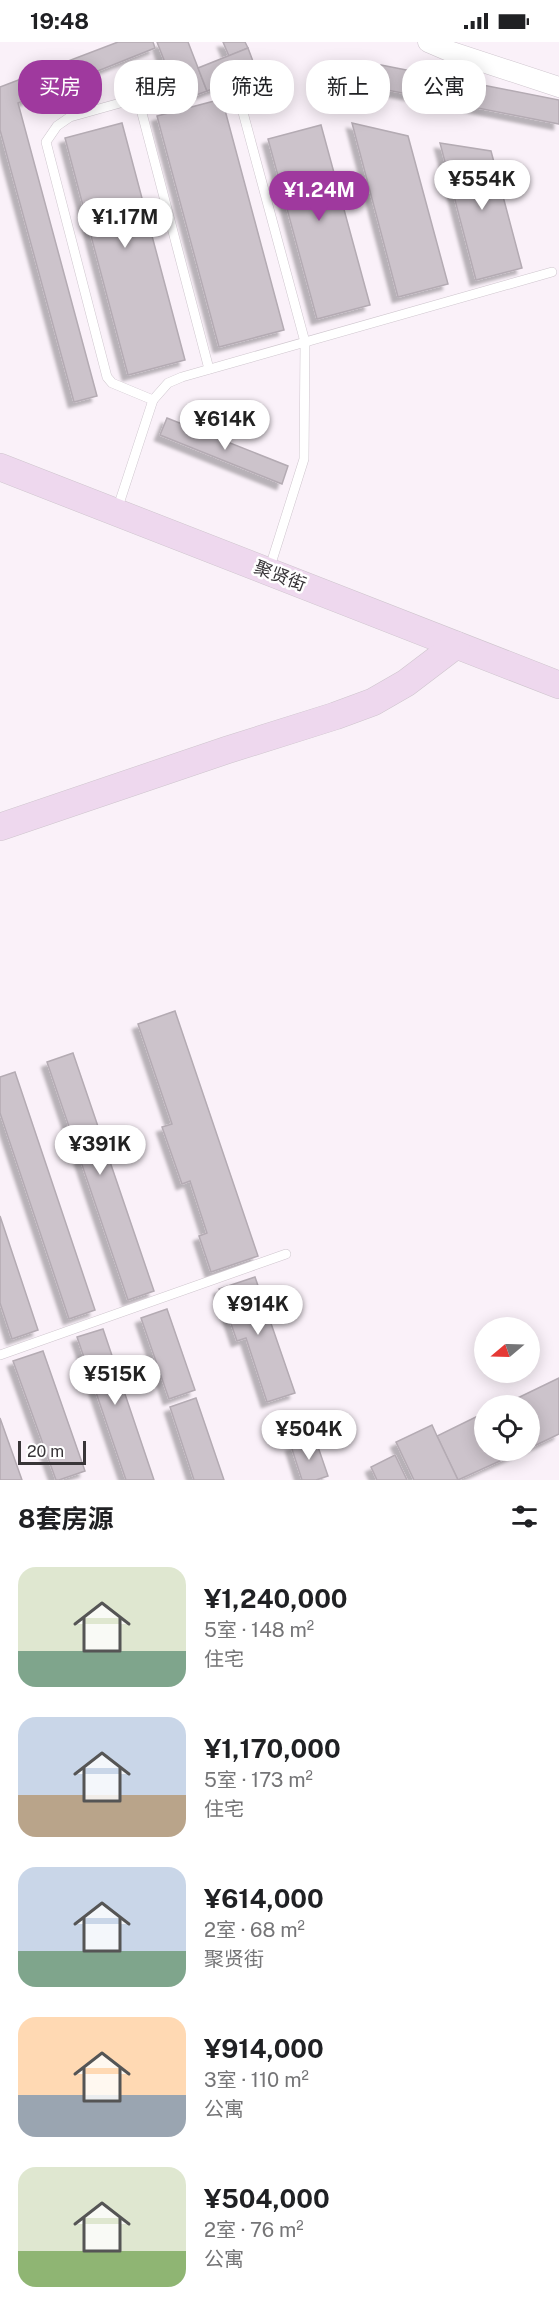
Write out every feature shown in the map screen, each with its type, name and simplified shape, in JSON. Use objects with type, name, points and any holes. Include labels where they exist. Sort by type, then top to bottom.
[{"type":"main road","name":"聚贤街","points":[[0,467],[559,685]]},
{"type":"main road","points":[[0,826],[227,750],[335,717],[374,702],[406,684],[456,645]]},
{"type":"street","points":[[428,42],[448,51],[559,87]]},
{"type":"lane","points":[[153,400],[112,382],[107,377],[46,142],[57,126],[70,117],[138,98],[209,369]]},
{"type":"lane","points":[[243,114],[304,342],[304,459],[269,572]]},
{"type":"lane","points":[[116,513],[153,400],[168,383],[209,369],[552,272]]},
{"type":"lane","points":[[0,1355],[286,1254]]},
{"type":"building","points":[[118,42],[153,42],[155,48],[125,60],[114,60],[114,64],[102,69],[102,60],[71,60]]},
{"type":"building","points":[[157,42],[188,42],[195,60],[164,60]]},
{"type":"building","points":[[223,42],[245,42],[248,48],[229,56]]},
{"type":"building","points":[[248,48],[252,60],[218,60]]},
{"type":"building","points":[[210,63],[210,90],[207,91],[198,68]]},
{"type":"building","points":[[390,67],[402,69],[402,93],[390,91]]},
{"type":"building","points":[[198,68],[207,91],[198,94]]},
{"type":"building","points":[[18,80],[18,114],[21,114],[97,396],[74,402],[0,130],[0,87]]},
{"type":"building","points":[[486,86],[559,100],[559,124],[486,110]]},
{"type":"building","points":[[210,102],[210,114],[226,114],[284,330],[219,347],[157,116],[198,114],[198,105]]},
{"type":"building","points":[[122,123],[185,360],[128,375],[65,138]]},
{"type":"building","points":[[352,123],[408,136],[448,284],[398,297]]},
{"type":"building","points":[[321,125],[370,305],[317,319],[268,139]]},
{"type":"building","points":[[440,143],[491,151],[522,268],[476,280]]},
{"type":"building","points":[[167,418],[288,466],[282,484],[160,435]]},
{"type":"building","points":[[175,1011],[258,1256],[211,1272],[199,1236],[207,1233],[190,1181],[182,1184],[162,1127],[172,1124],[138,1024]]},
{"type":"building","points":[[73,1053],[154,1291],[128,1300],[47,1062]]},
{"type":"building","points":[[15,1072],[95,1310],[69,1319],[0,1113],[0,1077]]},
{"type":"building","points":[[0,1216],[38,1330],[12,1339],[0,1303]]},
{"type":"building","points":[[255,1277],[295,1393],[267,1402],[246,1338],[237,1341],[219,1289]]},
{"type":"building","points":[[167,1309],[195,1390],[169,1399],[141,1318]]},
{"type":"building","points":[[103,1329],[154,1480],[126,1480],[77,1337]]},
{"type":"building","points":[[43,1351],[85,1471],[59,1480],[56,1480],[13,1361]]},
{"type":"building","points":[[559,1378],[559,1434],[540,1443],[540,1395],[524,1395]]},
{"type":"building","points":[[196,1398],[224,1480],[194,1480],[170,1407]]},
{"type":"building","points":[[0,1418],[22,1480],[0,1480]]},
{"type":"building","points":[[474,1418],[474,1461],[500,1461],[458,1480],[437,1436]]},
{"type":"building","points":[[432,1425],[458,1480],[414,1480],[396,1442]]},
{"type":"building","points":[[315,1438],[328,1476],[316,1480],[302,1480],[291,1446]]},
{"type":"building","points":[[395,1455],[407,1480],[377,1480],[371,1467]]}]
